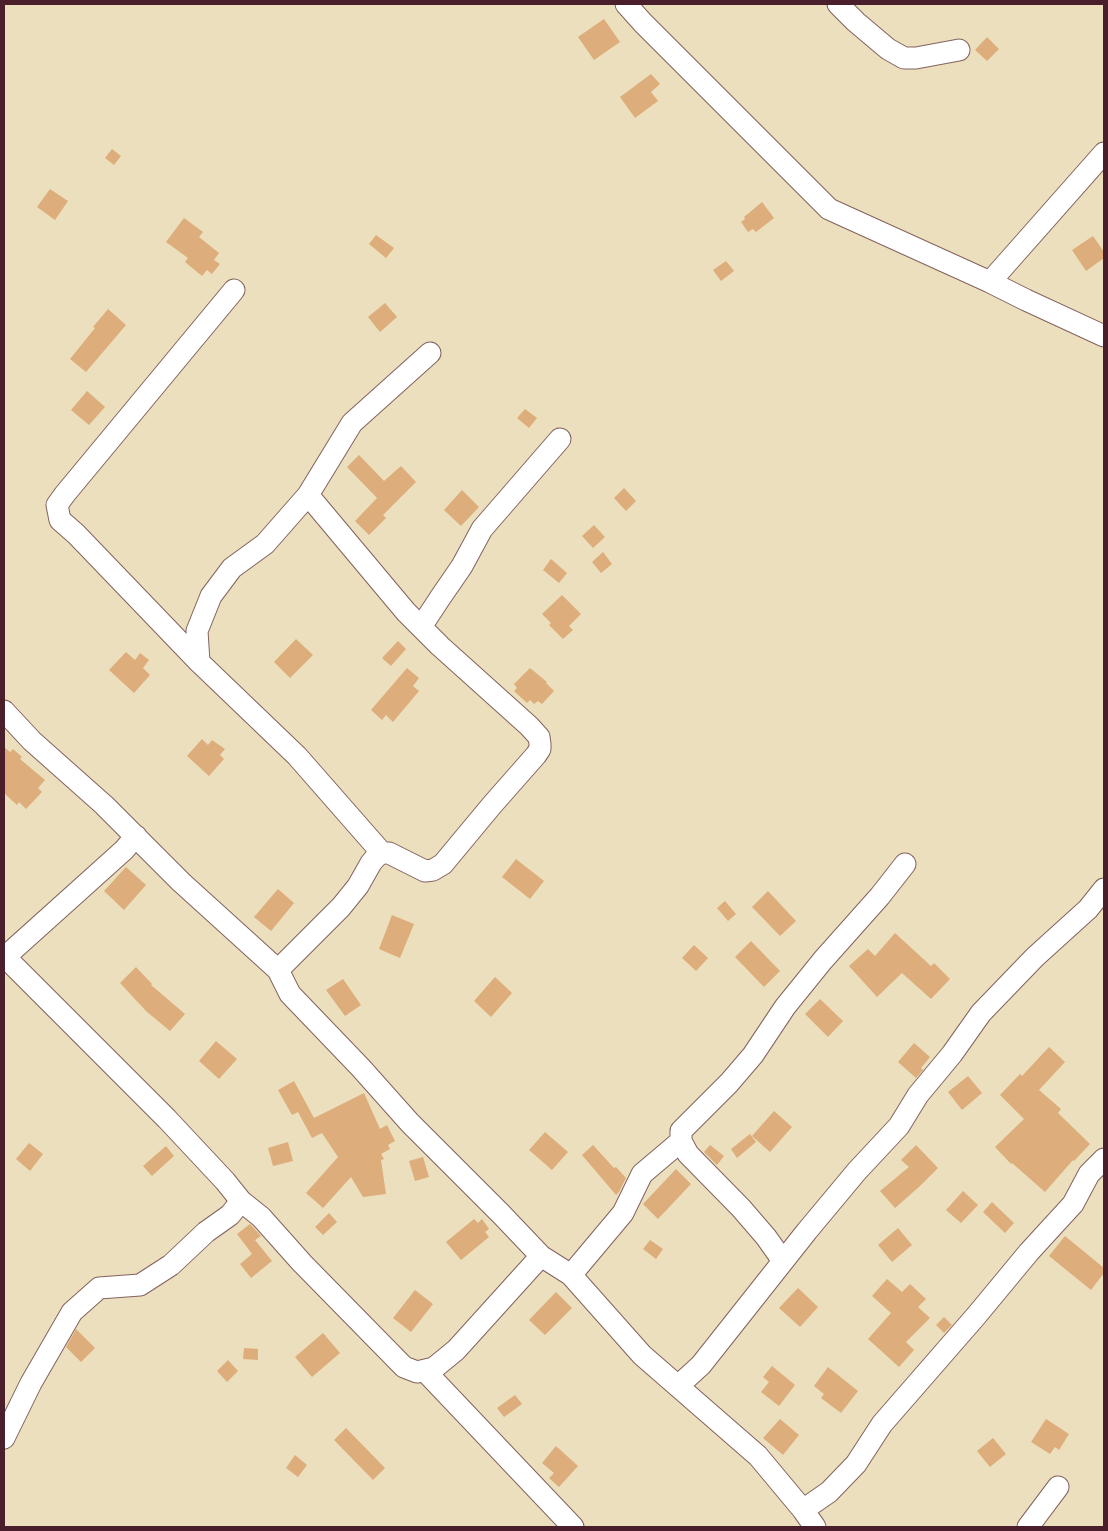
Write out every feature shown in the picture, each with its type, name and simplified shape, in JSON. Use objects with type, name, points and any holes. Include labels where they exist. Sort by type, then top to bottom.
[{"type":"street","points":[[626,4],[828,209],[1104,336]]},
{"type":"street","points":[[838,4],[888,49],[904,58],[916,58],[959,50]]},
{"type":"street","points":[[990,282],[1104,153]]},
{"type":"street","points":[[234,290],[57,505],[60,520],[83,541],[199,662],[296,756],[382,853]]},
{"type":"street","points":[[199,662],[198,631],[211,596],[232,568],[266,544],[308,495],[352,423],[430,353]]},
{"type":"street","points":[[421,627],[462,566],[482,529],[560,439]]},
{"type":"street","points":[[278,970],[341,907],[358,886],[371,863],[382,853],[389,853],[425,871],[433,870],[443,864],[540,749],[539,737],[529,726],[406,612],[308,495]]},
{"type":"street","points":[[4,712],[104,805],[181,882],[278,970],[290,994],[349,1055],[410,1123],[540,1256],[571,1275],[642,1355],[758,1456],[809,1519],[829,1492],[856,1464],[882,1424],[1029,1252],[1073,1204],[1089,1174],[1104,1158]]},
{"type":"street","points":[[136,836],[124,850],[4,956],[167,1119],[225,1181],[241,1201],[261,1218],[302,1263],[404,1367],[416,1372],[425,1372],[434,1368],[456,1350],[540,1256]]},
{"type":"street","points":[[783,1261],[766,1237],[688,1154],[681,1141],[681,1131],[729,1083],[753,1055],[785,1007],[905,864]]},
{"type":"street","points":[[678,1386],[701,1365],[857,1171],[899,1126],[918,1095],[952,1054],[981,1013],[1034,957],[1088,909],[1104,889]]},
{"type":"street","points":[[571,1275],[623,1213],[642,1174],[681,1141]]},
{"type":"street","points":[[4,1438],[31,1383],[72,1312],[99,1288],[140,1285],[171,1266],[206,1232],[230,1215],[241,1201]]},
{"type":"street","points":[[425,1372],[573,1527]]},
{"type":"street","points":[[1028,1527],[1058,1487]]},
{"type":"building","points":[[604,19],[620,42],[594,60],[578,37]]},
{"type":"building","points":[[987,37],[999,49],[987,61],[975,50]]},
{"type":"building","points":[[651,74],[660,84],[651,92],[658,101],[635,118],[620,97]]},
{"type":"building","points":[[112,149],[121,156],[114,165],[105,158]]},
{"type":"building","points":[[50,189],[68,201],[55,220],[37,207]]},
{"type":"building","points":[[762,202],[774,218],[756,232],[753,229],[748,232],[741,222],[745,219],[744,217]]},
{"type":"building","points":[[184,218],[203,232],[199,237],[219,253],[214,260],[220,264],[212,274],[207,270],[202,276],[185,262],[188,258],[166,242]]},
{"type":"building","points":[[376,235],[394,248],[386,258],[369,244]]},
{"type":"building","points":[[1093,236],[1104,252],[1104,258],[1086,271],[1072,250]]},
{"type":"building","points":[[726,261],[734,271],[721,281],[713,270]]},
{"type":"building","points":[[385,303],[397,317],[380,332],[368,317]]},
{"type":"building","points":[[108,309],[126,325],[86,372],[70,359]]},
{"type":"building","points":[[87,391],[105,407],[89,425],[71,410]]},
{"type":"building","points":[[525,409],[537,418],[529,428],[517,418]]},
{"type":"building","points":[[359,455],[384,481],[401,466],[416,482],[383,515],[386,518],[369,535],[355,521],[377,498],[347,467]]},
{"type":"building","points":[[624,488],[636,501],[626,511],[614,498]]},
{"type":"building","points":[[462,490],[479,507],[461,526],[444,510]]},
{"type":"building","points":[[594,525],[605,537],[593,548],[582,536]]},
{"type":"building","points":[[603,552],[612,564],[601,573],[592,562]]},
{"type":"building","points":[[551,559],[567,573],[559,583],[543,570]]},
{"type":"building","points":[[562,595],[581,614],[569,626],[573,630],[563,639],[549,625],[551,623],[542,614]]},
{"type":"building","points":[[296,639],[313,655],[290,678],[274,662]]},
{"type":"building","points":[[398,641],[406,649],[391,666],[382,658]]},
{"type":"building","points":[[126,652],[135,660],[140,653],[149,660],[143,668],[150,675],[134,693],[109,670]]},
{"type":"building","points":[[407,668],[419,678],[413,686],[419,691],[393,722],[386,715],[382,720],[371,710]]},
{"type":"building","points":[[530,668],[547,682],[554,691],[542,704],[538,701],[534,704],[530,700],[527,703],[514,691],[517,688],[514,684]]},
{"type":"building","points":[[202,739],[208,745],[212,740],[225,749],[220,755],[224,759],[209,776],[187,756]]},
{"type":"building","points":[[4,747],[10,752],[13,749],[22,757],[20,759],[45,780],[38,788],[42,792],[26,809],[19,802],[17,805],[4,793]]},
{"type":"building","points":[[516,859],[544,881],[530,899],[502,877]]},
{"type":"building","points":[[126,867],[146,885],[124,910],[104,891]]},
{"type":"building","points":[[278,889],[294,903],[271,931],[254,917]]},
{"type":"building","points":[[768,891],[796,921],[780,936],[752,907]]},
{"type":"building","points":[[725,901],[736,914],[728,921],[717,908]]},
{"type":"building","points":[[392,915],[414,924],[400,958],[379,949]]},
{"type":"building","points":[[895,933],[931,966],[934,963],[950,979],[931,999],[902,973],[877,997],[849,966],[868,949],[875,956]]},
{"type":"building","points":[[751,941],[780,971],[764,987],[735,957]]},
{"type":"building","points":[[694,945],[708,958],[696,971],[682,958]]},
{"type":"building","points":[[136,967],[151,985],[185,1014],[170,1031],[146,1011],[120,983]]},
{"type":"building","points":[[495,977],[512,993],[491,1017],[474,1001]]},
{"type":"building","points":[[343,979],[361,1005],[345,1016],[326,990]]},
{"type":"building","points":[[820,999],[843,1021],[828,1037],[805,1014]]},
{"type":"building","points":[[216,1041],[237,1059],[219,1079],[199,1061]]},
{"type":"building","points":[[914,1043],[930,1057],[916,1078],[898,1062]]},
{"type":"building","points":[[1049,1047],[1065,1062],[1039,1090],[1061,1109],[1058,1113],[1090,1144],[1045,1192],[1011,1164],[995,1147],[1024,1119],[1000,1095],[1020,1074],[1022,1076]]},
{"type":"building","points":[[968,1076],[982,1093],[962,1110],[948,1092]]},
{"type":"building","points":[[294,1081],[314,1118],[364,1093],[380,1129],[387,1125],[395,1141],[388,1145],[390,1149],[381,1154],[384,1159],[381,1160],[386,1194],[363,1197],[351,1177],[323,1208],[306,1193],[338,1157],[322,1133],[312,1138],[298,1112],[292,1115],[278,1090]]},
{"type":"building","points":[[774,1111],[792,1127],[770,1152],[752,1136]]},
{"type":"building","points":[[545,1132],[568,1152],[552,1170],[529,1150]]},
{"type":"building","points":[[750,1134],[756,1142],[737,1158],[731,1149]]},
{"type":"building","points":[[288,1142],[293,1161],[273,1166],[268,1148]]},
{"type":"building","points":[[29,1143],[43,1154],[30,1171],[16,1159]]},
{"type":"building","points":[[593,1145],[626,1178],[616,1195],[582,1155]]},
{"type":"building","points":[[710,1145],[724,1156],[717,1165],[704,1152]]},
{"type":"building","points":[[916,1145],[938,1168],[895,1208],[880,1191],[909,1167],[901,1160]]},
{"type":"building","points":[[166,1146],[174,1156],[152,1176],[143,1166]]},
{"type":"building","points":[[423,1157],[429,1177],[415,1181],[409,1161]]},
{"type":"building","points":[[676,1169],[691,1184],[658,1219],[643,1204]]},
{"type":"building","points":[[963,1191],[978,1205],[961,1223],[946,1210]]},
{"type":"building","points":[[992,1202],[1014,1223],[1005,1233],[983,1212]]},
{"type":"building","points":[[329,1213],[337,1222],[323,1235],[315,1227]]},
{"type":"building","points":[[474,1219],[478,1223],[482,1219],[489,1229],[485,1232],[489,1237],[461,1260],[446,1242]]},
{"type":"building","points":[[250,1224],[261,1236],[255,1240],[272,1261],[251,1278],[240,1264],[252,1254],[237,1234]]},
{"type":"building","points":[[898,1228],[912,1245],[892,1262],[878,1245]]},
{"type":"building","points":[[1065,1236],[1104,1268],[1104,1273],[1091,1290],[1049,1256]]},
{"type":"building","points":[[650,1240],[663,1249],[656,1259],[643,1249]]},
{"type":"building","points":[[887,1279],[902,1292],[910,1284],[926,1299],[918,1307],[930,1318],[906,1342],[914,1350],[899,1367],[868,1339],[891,1313],[872,1296]]},
{"type":"building","points":[[798,1288],[818,1307],[800,1327],[779,1308]]},
{"type":"building","points":[[415,1290],[433,1304],[411,1332],[393,1318]]},
{"type":"building","points":[[556,1292],[572,1308],[545,1335],[529,1320]]},
{"type":"building","points":[[944,1317],[952,1325],[944,1333],[936,1325]]},
{"type":"building","points":[[76,1329],[95,1348],[81,1362],[66,1347]]},
{"type":"building","points":[[323,1333],[340,1353],[312,1377],[295,1357]]},
{"type":"building","points":[[244,1348],[258,1349],[258,1360],[243,1359]]},
{"type":"building","points":[[228,1360],[238,1371],[227,1382],[217,1371]]},
{"type":"building","points":[[772,1366],[795,1385],[779,1406],[761,1392],[769,1382],[763,1377]]},
{"type":"building","points":[[828,1367],[858,1391],[841,1413],[821,1398],[824,1394],[814,1386]]},
{"type":"building","points":[[515,1395],[522,1404],[504,1417],[497,1408]]},
{"type":"building","points":[[780,1419],[799,1435],[783,1455],[763,1438]]},
{"type":"building","points":[[1046,1419],[1069,1434],[1059,1450],[1055,1447],[1050,1454],[1031,1442]]},
{"type":"building","points":[[346,1428],[385,1468],[373,1480],[334,1440]]},
{"type":"building","points":[[993,1438],[1006,1454],[990,1467],[977,1451]]},
{"type":"building","points":[[556,1446],[578,1466],[559,1487],[549,1478],[554,1473],[542,1463]]},
{"type":"building","points":[[295,1455],[307,1465],[298,1477],[286,1468]]}]
